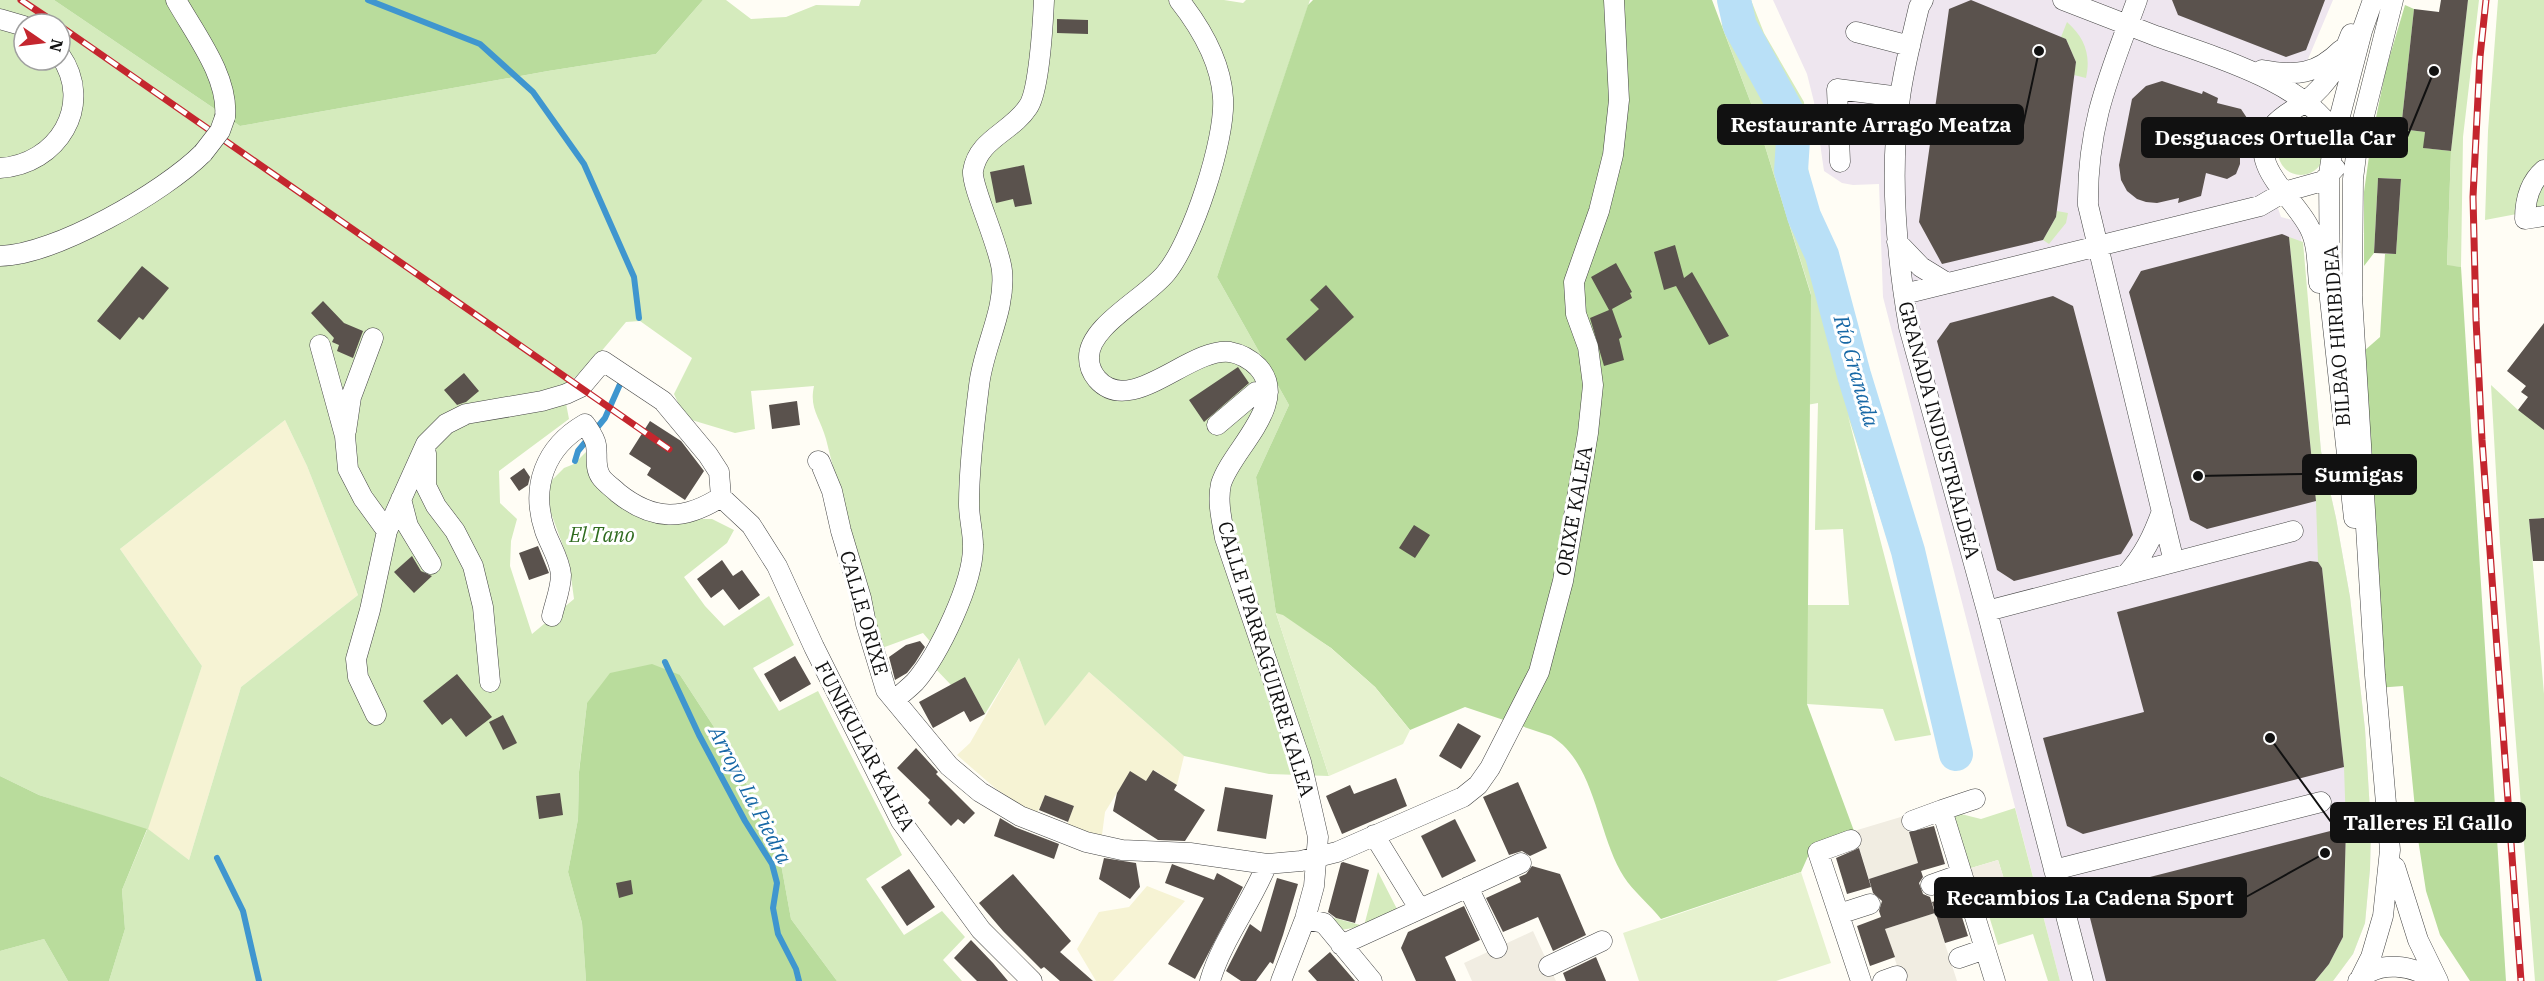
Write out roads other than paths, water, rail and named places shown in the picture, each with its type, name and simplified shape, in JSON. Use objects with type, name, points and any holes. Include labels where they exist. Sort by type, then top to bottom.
[{"type":"street","points":[[0,256],[28,253],[104,219],[170,182],[203,153],[220,131],[226,107],[222,91],[212,65],[176,0]]},
{"type":"street","points":[[895,700],[916,681],[931,657],[950,623],[968,577],[973,546],[969,505],[970,479],[979,385],[1002,293],[1002,270],[993,233],[973,173],[980,152],[989,141],[1014,124],[1030,106],[1037,81],[1044,0]]},
{"type":"street","points":[[1179,0],[1209,47],[1221,82],[1223,99],[1216,144],[1194,222],[1176,259],[1153,287],[1111,320],[1095,336],[1088,355],[1089,364],[1100,382],[1107,388],[1125,391],[1148,385],[1204,356],[1230,352],[1253,362],[1267,381],[1268,392],[1256,392],[1217,425]]},
{"type":"street","name":"ORIXE KALEA","points":[[1267,864],[1337,852],[1463,797],[1478,784],[1490,768],[1539,672],[1563,581],[1588,433],[1593,386],[1588,347],[1576,314],[1574,282],[1599,210],[1613,155],[1619,100],[1614,0]]},
{"type":"street","name":"GRANADA INDUSTRIALDEA","points":[[1923,0],[1919,8],[1900,97],[1896,142],[1897,242],[1904,294],[1915,346],[1987,611],[2083,981]]},
{"type":"street","points":[[2063,0],[2128,26],[2244,67],[2289,91],[2324,117],[2336,135],[2342,156],[2344,180],[2341,243],[2343,300],[2355,341]]},
{"type":"street","points":[[2137,0],[2104,88],[2092,134],[2087,172],[2088,205],[2174,562]]},
{"type":"street","points":[[2348,474],[2337,449],[2315,245],[2311,229],[2274,180],[2265,154],[2266,141],[2271,128],[2280,118],[2304,103],[2328,80],[2347,44],[2362,0]]},
{"type":"street","name":"BILBAO HIRIBIDEA","points":[[2373,0],[2362,31],[2336,135],[2330,174],[2330,299],[2348,474],[2375,675]]},
{"type":"street","points":[[1904,294],[2251,208],[2284,192],[2324,181],[2342,156],[2347,144],[2380,14],[2392,0]]},
{"type":"street","name":"BILBAO HIRIBIDEA","points":[[2390,850],[2375,675],[2352,296],[2354,162],[2392,0]]},
{"type":"street","points":[[1856,32],[1910,46]]},
{"type":"street","points":[[2244,67],[2285,74],[2315,70],[2326,64],[2347,44]]},
{"type":"street","points":[[0,168],[15,167],[30,162],[57,140],[66,127],[74,93],[73,79],[69,72]]},
{"type":"street","points":[[1840,162],[1837,89],[1900,97]]},
{"type":"street","points":[[2535,218],[2525,206],[2530,188],[2544,171]]},
{"type":"street","points":[[2251,208],[2290,213],[2311,229]]},
{"type":"street","points":[[1897,242],[1921,267],[1947,283]]},
{"type":"street","points":[[345,436],[351,397],[373,338]]},
{"type":"street","points":[[320,345],[345,436],[348,469],[363,498],[387,531]]},
{"type":"street","points":[[376,715],[358,677],[356,658],[370,610],[387,531],[426,444],[446,424],[466,414],[542,401],[581,387],[603,361],[663,401],[708,455],[719,472],[721,497],[703,509],[683,514],[654,513],[640,508],[600,476],[596,461],[596,443],[585,424],[568,436],[549,458],[538,493],[540,514],[561,574],[552,616]]},
{"type":"street","name":"CALLE IPARRAGUIRRE KALEA","points":[[1268,392],[1261,416],[1224,477],[1219,500],[1225,538],[1301,762],[1318,837],[1314,886],[1305,919],[1281,981]]},
{"type":"street","points":[[426,444],[426,486],[436,506],[455,531],[473,566],[483,608],[490,682]]},
{"type":"street","name":"CALLE ORIXE","points":[[818,461],[832,491],[866,624],[886,690],[949,766],[980,792],[1020,816],[1086,842],[1122,850],[1190,853],[1267,864]]},
{"type":"street","name":"FUNIKULAR KALEA","points":[[721,497],[751,525],[777,566],[814,647],[901,821],[981,930],[1032,981]]},
{"type":"street","points":[[401,499],[408,526],[431,564]]},
{"type":"street","points":[[2126,574],[2152,540],[2162,512]]},
{"type":"street","points":[[1987,611],[2294,531]]},
{"type":"street","points":[[1912,821],[1975,799]]},
{"type":"street","points":[[2054,870],[2321,802]]},
{"type":"street","points":[[1942,810],[1995,981]]},
{"type":"street","points":[[1374,835],[1419,908]]},
{"type":"street","points":[[1851,840],[1818,852],[1861,981]]},
{"type":"street","points":[[2359,979],[2371,957],[2383,916],[2390,850]]},
{"type":"street","points":[[2390,850],[2401,893],[2436,981]]},
{"type":"street","points":[[1341,945],[1521,863]]},
{"type":"street","points":[[1210,981],[1215,966],[1259,885],[1267,864]]},
{"type":"street","points":[[1931,885],[1962,874]]},
{"type":"street","points":[[1468,887],[1497,948]]},
{"type":"street","points":[[1839,914],[1870,904]]},
{"type":"street","points":[[1305,919],[1324,923],[1372,981]]},
{"type":"street","points":[[1549,966],[1602,941]]},
{"type":"street","points":[[1959,958],[1985,949]]},
{"type":"street","points":[[2359,979],[2376,970],[2406,967],[2424,973],[2436,981]]},
{"type":"waterway","name":"Arroyo La Piedra","points":[[368,0],[480,44],[533,92],[584,164],[634,277],[639,318]]},
{"type":"waterway","name":"Río Granada","points":[[1734,0],[1740,26],[1790,117],[1793,140],[1791,171],[1804,216],[1822,255],[1854,375],[1908,551],[1956,754]]},
{"type":"waterway","name":"Arroyo La Piedra","points":[[575,461],[578,451],[605,418],[621,382]]},
{"type":"waterway","name":"Arroyo La Piedra","points":[[665,662],[699,735],[745,821],[772,864],[777,883],[773,908],[778,934],[796,969],[799,981]]},
{"type":"waterway","points":[[217,858],[243,911],[259,981]]},
{"type":"railway","points":[[21,0],[39,12]]},
{"type":"railway","points":[[2486,0],[2480,57],[2473,197],[2476,319],[2482,440],[2521,981]]},
{"type":"railway","points":[[72,34],[669,449]]},
{"type":"place","name":"Restaurante Arrago Meatza","points":[[2039,51]]},
{"type":"place","name":"Desguaces Ortuella Car","points":[[2434,71]]},
{"type":"place","name":"Sumigas","points":[[2198,476]]},
{"type":"place","name":"Talleres El Gallo","points":[[2270,738]]},
{"type":"place","name":"Recambios La Cadena Sport","points":[[2325,853]]},
{"type":"park label","name":"El Tano","points":[[602,535]]}]
